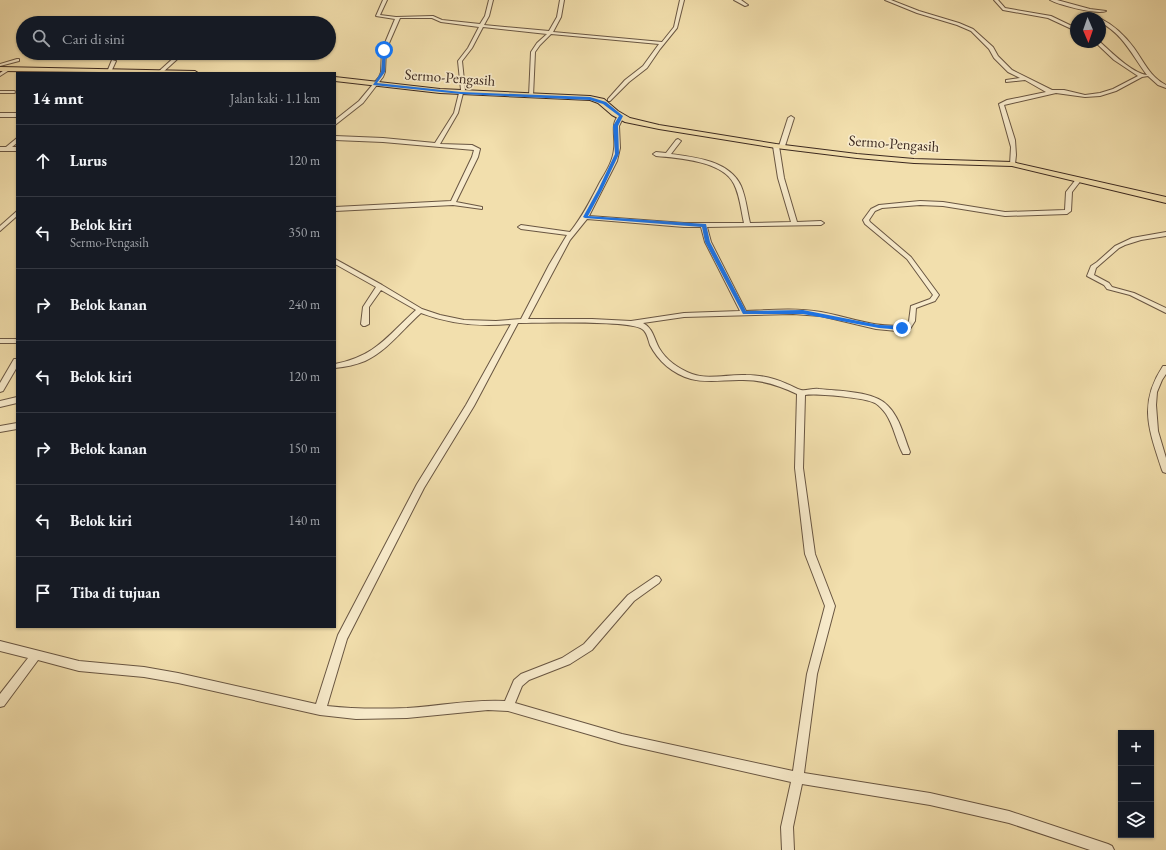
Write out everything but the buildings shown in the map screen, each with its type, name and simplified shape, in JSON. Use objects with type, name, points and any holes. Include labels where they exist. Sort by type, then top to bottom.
[{"type":"main road","points":[[0,69],[134,72]]},
{"type":"main road","name":"Sermo-Pengasih","points":[[336,79],[461,93],[596,99],[605,103],[620,116],[633,122],[652,126],[779,146],[892,160],[1012,164],[1166,200]]},
{"type":"main road","name":"Sermo-Pengasih","points":[[535,96],[588,95],[610,100]]},
{"type":"main road","points":[[610,100],[620,116]]},
{"type":"street","points":[[385,0],[378,16],[433,17],[441,21],[516,30],[663,43]]},
{"type":"street","points":[[437,145],[456,113],[461,93],[464,88],[460,61],[470,48],[487,16],[491,0]]},
{"type":"street","points":[[535,96],[533,52],[536,45],[552,32],[562,7],[562,0]]},
{"type":"street","points":[[610,100],[627,81],[645,67],[676,26],[682,0]]},
{"type":"street","points":[[736,0],[746,5]]},
{"type":"street","points":[[887,0],[972,30],[991,48],[1002,64],[1010,71],[1051,92]]},
{"type":"street","points":[[996,0],[1004,9],[1020,10],[1052,17],[1062,20],[1070,26]]},
{"type":"street","points":[[1052,0],[1082,12]]},
{"type":"street","points":[[1057,2],[1104,12]]},
{"type":"street","points":[[336,122],[361,102],[383,72],[384,50],[388,37],[398,17]]},
{"type":"street","points":[[1106,24],[1122,36],[1151,77],[1166,87]]},
{"type":"street","points":[[1104,48],[1116,59],[1141,76],[1151,77]]},
{"type":"street","points":[[0,64],[17,60]]},
{"type":"street","points":[[160,72],[174,60]]},
{"type":"street","points":[[109,71],[114,61]]},
{"type":"street","points":[[0,75],[9,69]]},
{"type":"street","points":[[1012,164],[1015,153],[1013,141],[1002,111],[1001,104],[1060,90],[1087,96],[1103,94],[1126,85],[1141,76]]},
{"type":"street","points":[[1008,81],[1024,79]]},
{"type":"street","points":[[1155,81],[1166,80]]},
{"type":"street","points":[[0,92],[14,92]]},
{"type":"street","points":[[0,115],[16,115]]},
{"type":"street","points":[[320,710],[342,638],[420,486],[470,406],[552,265],[585,217],[600,190],[617,154],[616,126],[620,116]]},
{"type":"street","points":[[791,118],[779,146],[781,178],[795,224]]},
{"type":"street","points":[[336,138],[388,140],[477,148],[475,157],[453,203]]},
{"type":"street","points":[[7,149],[16,141]]},
{"type":"street","points":[[667,155],[678,141]]},
{"type":"street","points":[[0,149],[16,149]]},
{"type":"street","points":[[656,154],[706,162],[731,175],[738,186],[747,225]]},
{"type":"street","points":[[632,323],[684,315],[803,312],[879,326],[902,328],[908,327],[912,321],[912,307],[933,300],[936,295],[909,258],[867,223],[866,220],[873,210],[881,206],[933,203],[1005,214],[1066,212],[1068,209],[1069,192],[1079,179]]},
{"type":"street","points":[[336,209],[453,203],[480,208]]},
{"type":"street","points":[[0,229],[16,214]]},
{"type":"street","points":[[585,217],[704,225],[821,223]]},
{"type":"street","points":[[704,225],[708,242],[744,313]]},
{"type":"street","points":[[522,227],[572,234]]},
{"type":"street","points":[[1166,234],[1125,243],[1110,253],[1100,264],[1093,267],[1090,276],[1107,284],[1110,288],[1132,294],[1166,311]]},
{"type":"street","points":[[336,262],[420,310],[438,317],[464,322],[496,323],[520,321],[592,320],[639,324],[650,332],[655,347],[674,369],[691,377],[761,378],[777,382],[801,394],[806,392],[816,392],[861,395],[877,400],[891,412],[906,452]]},
{"type":"street","points":[[366,324],[366,307],[380,286]]},
{"type":"street","points":[[336,366],[349,364],[366,358],[375,352],[420,310]]},
{"type":"street","points":[[0,341],[16,341]]},
{"type":"street","points":[[0,389],[16,363]]},
{"type":"street","points":[[1166,368],[1156,385],[1151,400],[1150,410],[1152,423],[1166,470]]},
{"type":"street","points":[[788,850],[787,828],[798,778],[812,674],[830,606],[810,554],[800,468],[801,394]]},
{"type":"street","points":[[0,404],[16,400]]},
{"type":"street","points":[[0,429],[16,426]]},
{"type":"street","points":[[508,706],[518,683],[525,677],[566,661],[588,647],[630,598],[656,580]]},
{"type":"street","points":[[0,646],[79,666],[144,672],[178,678],[320,710],[356,714],[382,714],[488,705],[508,706],[622,739],[798,778],[930,799],[1009,817],[1108,850]]},
{"type":"street","points":[[0,702],[35,656]]},
{"type":"route","points":[[384,50],[383,72],[374,84],[420,90],[461,93],[590,98],[605,103],[615,113],[621,116],[615,131],[618,148],[617,154],[585,217],[684,225],[704,225],[708,242],[744,313],[803,312],[822,314],[890,328],[902,328]]}]
